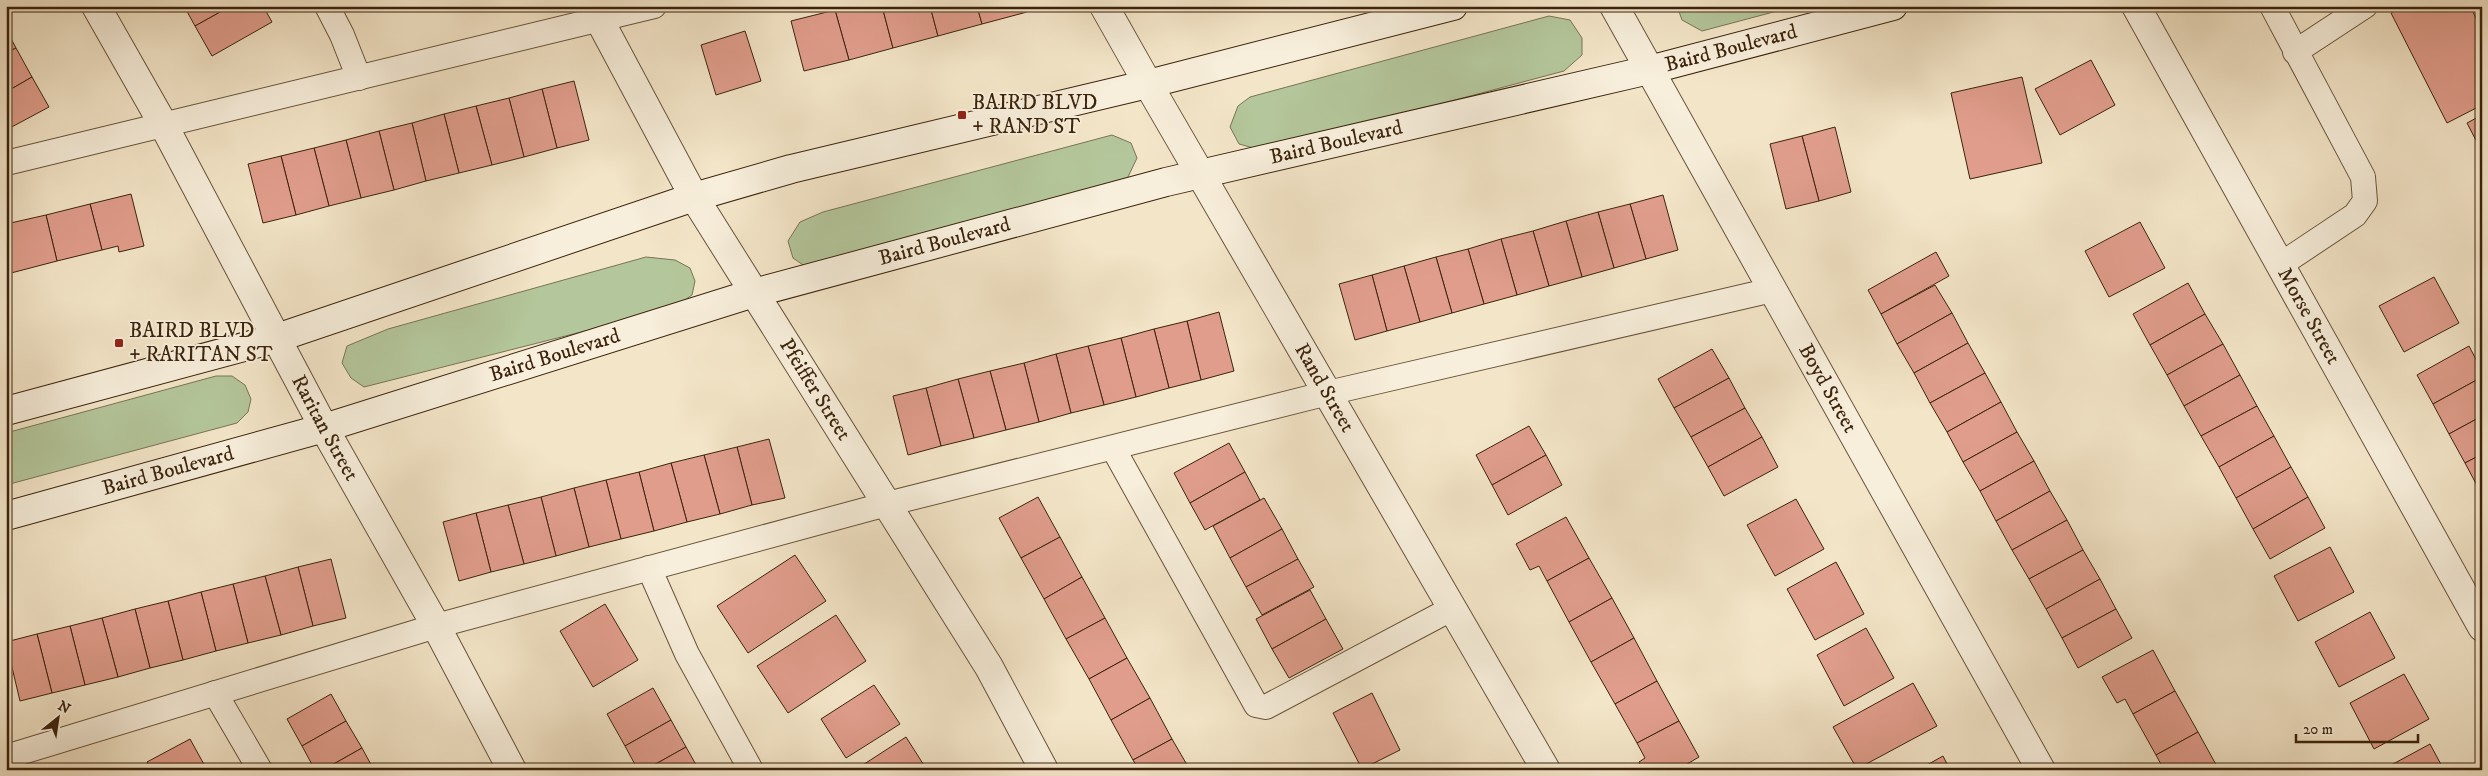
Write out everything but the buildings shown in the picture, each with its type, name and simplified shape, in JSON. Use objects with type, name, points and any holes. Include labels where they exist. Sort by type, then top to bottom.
[{"type":"street","name":"Raritan Street","points":[[96,6],[163,124],[324,428],[436,626],[512,770]]},
{"type":"street","name":"Rand Street","points":[[1104,6],[1546,770]]},
{"type":"street","points":[[6,411],[277,338],[694,197],[791,169],[1148,84],[1452,6]]},
{"type":"street","name":"Boyd Street","points":[[1614,6],[2041,770]]},
{"type":"street","name":"Baird Boulevard","points":[[6,516],[324,428],[754,293],[1200,173],[1650,70],[1892,6]]},
{"type":"street","name":"Morse Street","points":[[2136,6],[2482,627]]},
{"type":"street","name":"Pfeiffer Street","points":[[596,14],[694,197],[989,667],[1044,770]]},
{"type":"lane","points":[[327,6],[342,35],[358,78]]},
{"type":"lane","points":[[6,163],[358,78],[596,14],[654,6]]},
{"type":"lane","points":[[2272,6],[2363,177],[2365,201],[2355,215],[2280,265]]},
{"type":"lane","points":[[2295,52],[2365,6]]},
{"type":"lane","points":[[6,757],[436,626],[887,504],[1328,393],[1772,290]]},
{"type":"lane","points":[[1113,448],[1256,705],[1266,707],[1452,608]]},
{"type":"lane","points":[[649,568],[687,654],[751,770]]},
{"type":"lane","points":[[215,693],[260,770]]},
{"type":"green space","points":[[1677,6],[1796,6],[1702,31],[1682,20]]},
{"type":"green space","points":[[1549,16],[1570,20],[1582,38],[1582,55],[1564,71],[1264,151],[1239,144],[1230,127],[1238,106],[1250,97]]},
{"type":"green space","points":[[1112,135],[1131,143],[1137,158],[1127,179],[812,271],[793,258],[788,241],[800,222],[823,212]]},
{"type":"green space","points":[[646,257],[675,260],[690,268],[695,281],[692,295],[672,309],[364,387],[351,378],[342,363],[347,346],[388,329]]},
{"type":"green space","points":[[216,376],[232,376],[245,385],[251,399],[248,412],[237,423],[6,485],[6,433]]},
{"type":"place","name":"BAIRD BLVD + RAND ST","points":[[962,115]]},
{"type":"place","name":"BAIRD BLVD + RARITAN ST","points":[[119,343]]}]
